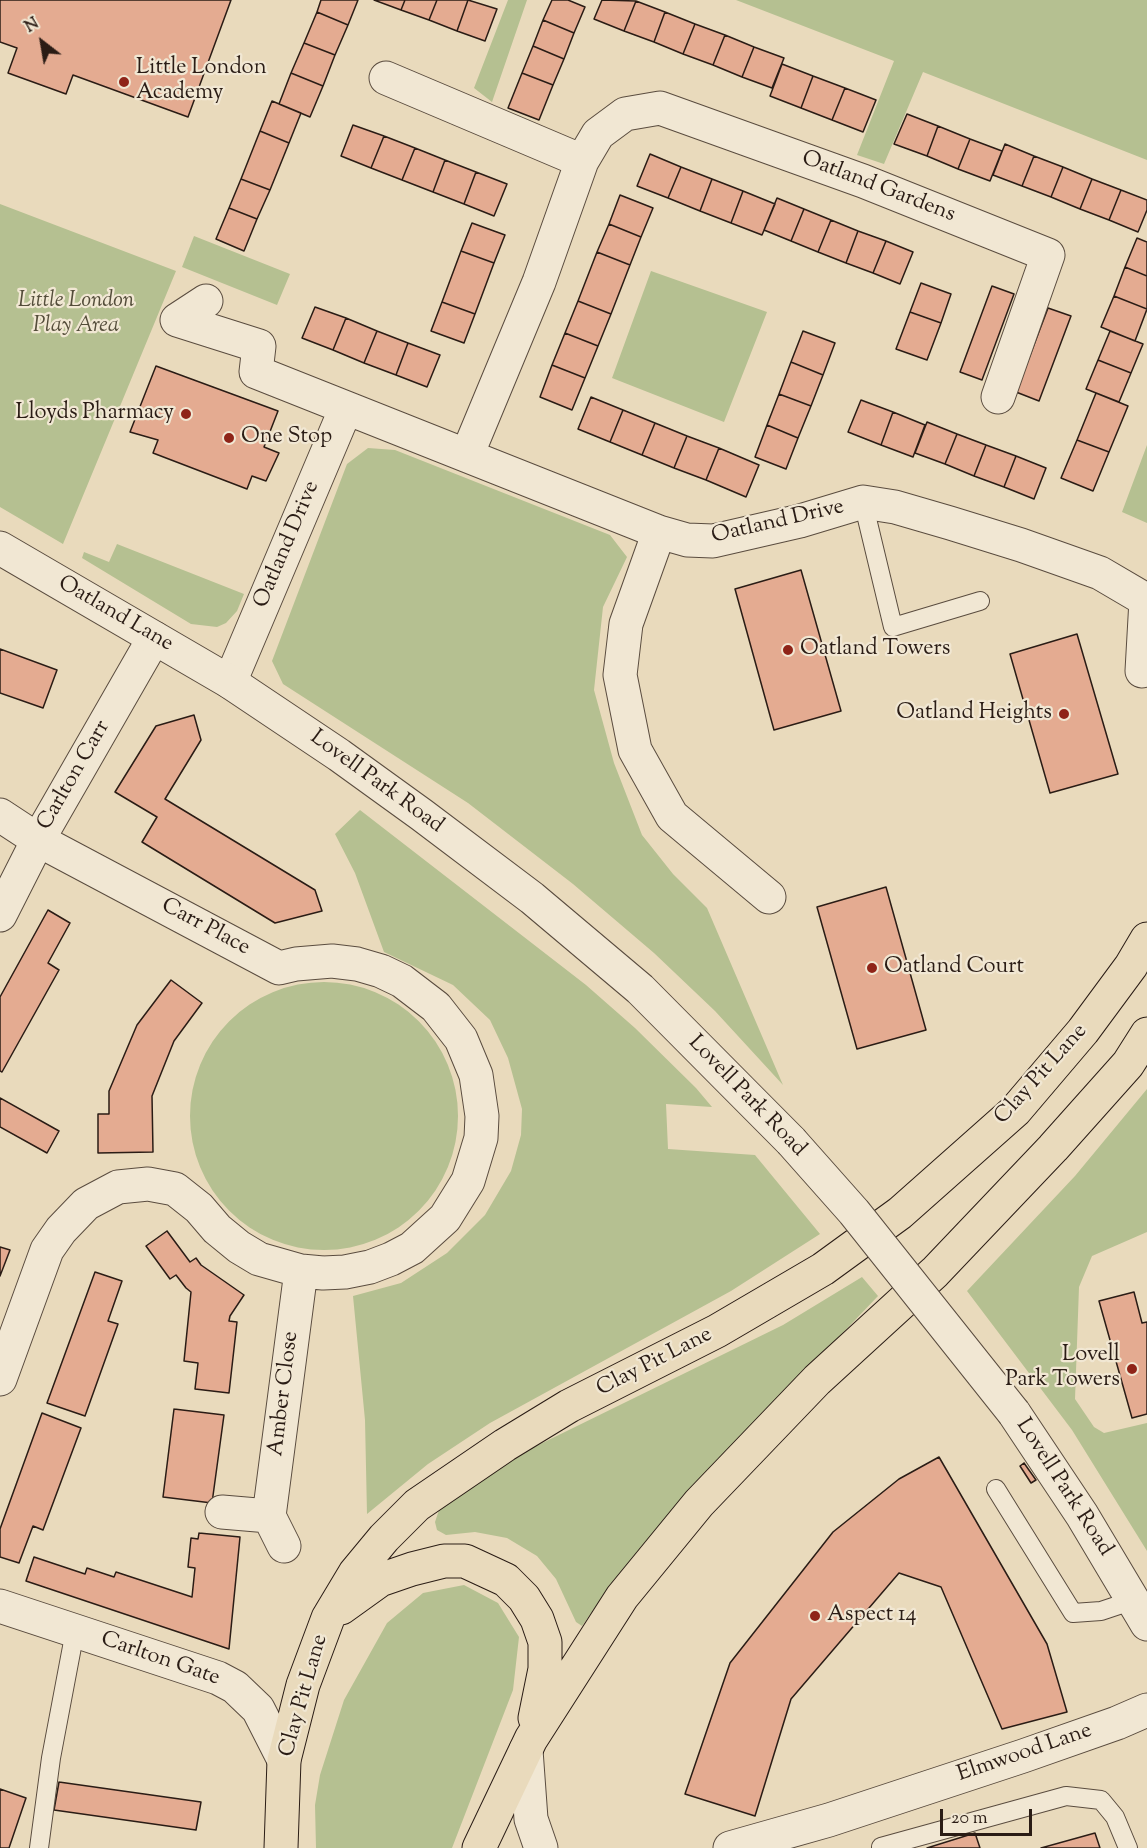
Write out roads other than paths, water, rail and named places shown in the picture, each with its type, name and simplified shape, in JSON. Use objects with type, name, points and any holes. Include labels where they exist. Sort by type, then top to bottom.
[{"type":"highway","name":"Clay Pit Lane","points":[[281,1848],[284,1760],[303,1685],[328,1618],[355,1573],[384,1538],[417,1505],[456,1477],[568,1406],[717,1331],[823,1269],[900,1213],[1015,1111],[1083,1031],[1131,966],[1147,939]]},
{"type":"highway","points":[[479,1848],[528,1744],[622,1597],[699,1503],[817,1380],[935,1272],[1038,1165],[1128,1064],[1147,1034]]},
{"type":"highway","points":[[328,1618],[380,1580],[444,1561],[465,1561],[506,1580],[524,1598],[537,1619],[545,1642],[545,1669],[528,1744]]},
{"type":"street","points":[[386,78],[582,161]]},
{"type":"street","name":"Oatland Gardens","points":[[467,455],[539,282],[582,161],[598,134],[626,114],[660,108],[863,181],[1048,255],[998,397]]},
{"type":"street","name":"Oatland Drive","points":[[206,301],[177,320],[259,346],[256,372],[658,532],[687,540],[713,541],[800,521],[862,502],[896,507],[1021,545],[1100,573],[1146,600],[1142,671]]},
{"type":"street","name":"Oatland Drive","points":[[230,682],[346,408]]},
{"type":"street","points":[[658,532],[626,624],[620,675],[635,750],[672,816],[769,897]]},
{"type":"street","name":"Oatland Lane","points":[[0,548],[230,682]]},
{"type":"street","name":"Carlton Carr","points":[[0,915],[38,840],[154,638]]},
{"type":"street","name":"Lovell Park Road","points":[[230,682],[349,762],[532,898],[640,989],[791,1141],[854,1212],[1014,1413],[1083,1515],[1144,1617]]},
{"type":"street","name":"Carr Place","points":[[0,815],[38,840],[279,968],[314,962],[357,964],[381,971],[402,981],[436,1007],[461,1039],[470,1056],[479,1088],[482,1116],[481,1138],[476,1159],[468,1181],[445,1218],[412,1248],[391,1259],[354,1270],[323,1273],[301,1271],[259,1258],[217,1229],[199,1208],[174,1189],[148,1184],[118,1187],[86,1204],[61,1230],[47,1250],[0,1379]]},
{"type":"street","name":"Amber Close","points":[[269,1516],[301,1271]]},
{"type":"street","points":[[222,1512],[269,1516],[284,1546]]},
{"type":"street","name":"Carlton Gate","points":[[0,1606],[218,1678],[235,1687],[258,1709],[284,1760]]},
{"type":"street","name":"Elmwood Lane","points":[[730,1848],[829,1820],[923,1789],[1117,1723],[1147,1710]]},
{"type":"street","points":[[528,1744],[531,1819],[541,1848]]},
{"type":"lane","points":[[862,502],[893,627],[980,602]]},
{"type":"lane","points":[[996,1489],[1072,1613],[1101,1611],[1144,1617]]},
{"type":"lane","points":[[39,1848],[51,1758],[75,1631]]},
{"type":"lane","points":[[881,1847],[1066,1796],[1101,1800],[1115,1817],[1128,1848]]},
{"type":"place","name":"Little London Academy","points":[[124,82]]},
{"type":"place","name":"Lloyds Pharmacy","points":[[186,414]]},
{"type":"place","name":"One Stop","points":[[229,438]]},
{"type":"place","name":"Oatland Towers","points":[[788,650]]},
{"type":"place","name":"Oatland Heights","points":[[1064,714]]},
{"type":"place","name":"Oatland Court","points":[[872,968]]},
{"type":"place","name":"Lovell Park Towers","points":[[1132,1369]]},
{"type":"place","name":"Aspect 14","points":[[815,1616]]},
{"type":"park label","name":"Little London Play Area","points":[[76,314]]}]
